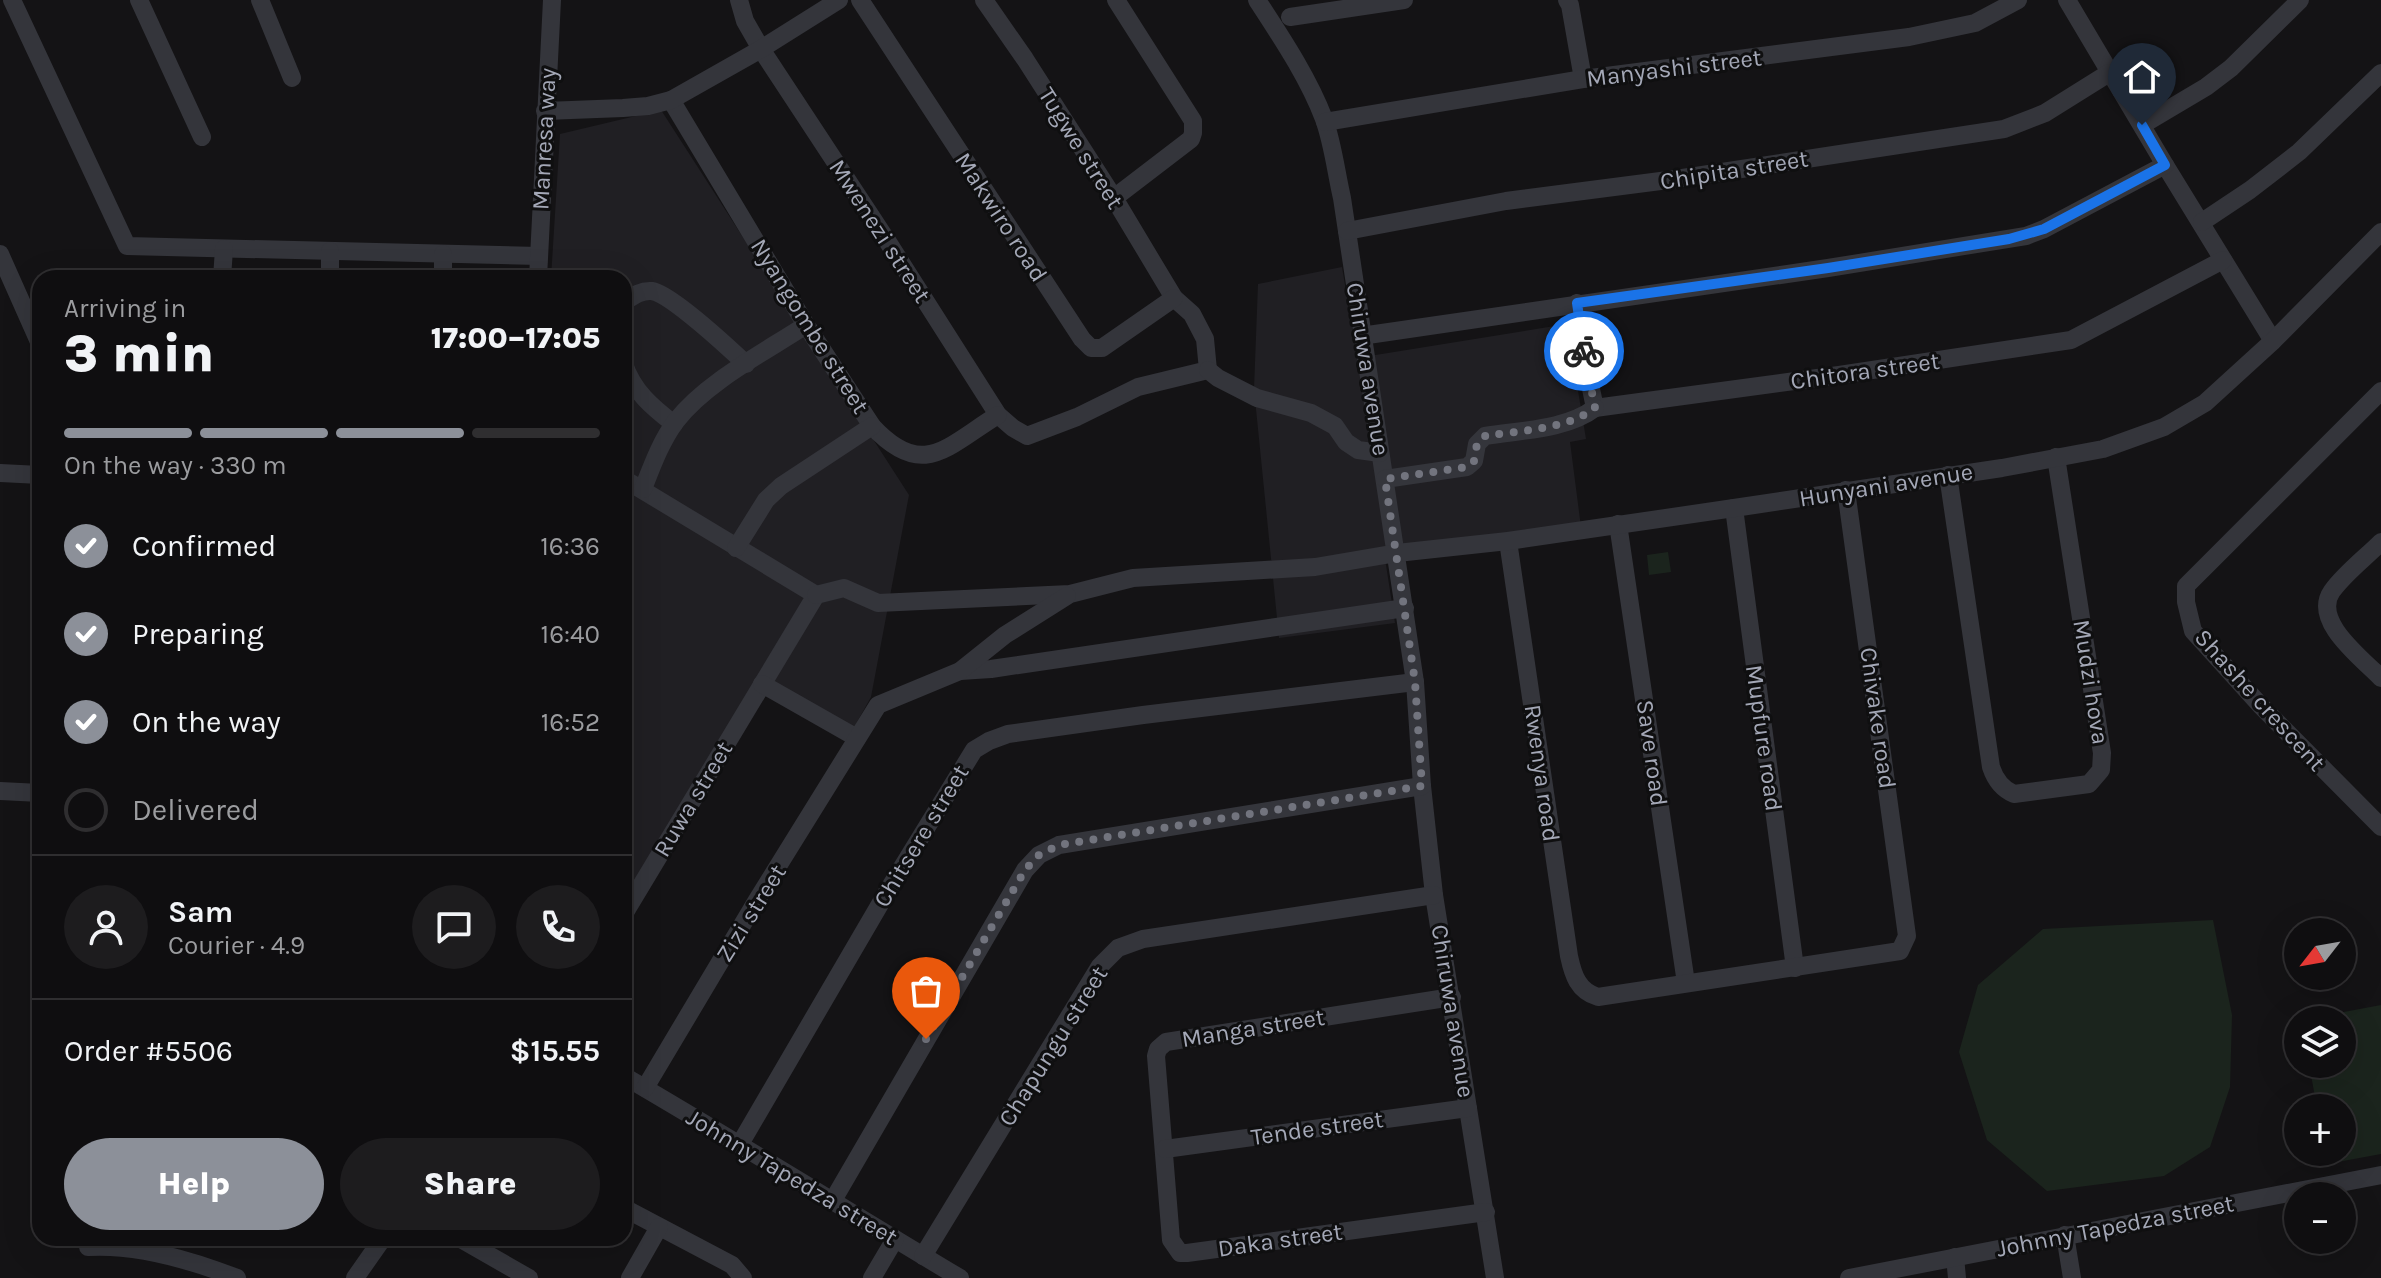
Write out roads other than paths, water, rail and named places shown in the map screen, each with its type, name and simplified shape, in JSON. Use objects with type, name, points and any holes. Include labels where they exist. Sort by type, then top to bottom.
[{"type":"street","points":[[12,0],[127,246],[539,256]]},
{"type":"street","points":[[139,0],[202,137]]},
{"type":"street","points":[[260,0],[292,78]]},
{"type":"street","name":"Manresa way","points":[[538,270],[552,0]]},
{"type":"street","name":"Mwenezi street","points":[[739,0],[745,21],[761,49],[998,415]]},
{"type":"street","points":[[545,111],[648,106],[671,100],[839,0]]},
{"type":"street","name":"Makwiro road","points":[[860,0],[1082,339],[1091,348],[1102,348],[1174,298]]},
{"type":"street","name":"Tugwe street","points":[[984,0],[1114,198],[1174,298],[1192,314],[1205,339],[1208,370]]},
{"type":"street","points":[[1114,198],[1191,139],[1194,126],[1116,0]]},
{"type":"street","name":"Chiruwa avenue","points":[[1257,0],[1278,32],[1325,122],[1347,231],[1415,682],[1434,895],[1495,1278]]},
{"type":"street","points":[[1278,32],[1291,8],[1404,0]]},
{"type":"street","points":[[1567,0],[1583,79]]},
{"type":"street","name":"Manyashi street","points":[[1325,122],[1583,79],[1909,37],[1975,23],[2018,0]]},
{"type":"street","points":[[2067,0],[2273,341]]},
{"type":"street","points":[[2142,125],[2206,87],[2231,68],[2300,0]]},
{"type":"street","name":"Chipita street","points":[[1347,231],[1506,201],[1676,179],[2004,129],[2045,113],[2109,73]]},
{"type":"street","points":[[2202,222],[2299,152],[2381,73]]},
{"type":"street","name":"Nyangombe street","points":[[671,100],[806,325],[872,426],[896,449],[909,455],[924,456],[938,452],[998,415]]},
{"type":"street","points":[[1361,336],[2026,236],[2165,165]]},
{"type":"street","name":"Hunyani avenue","points":[[1070,594],[1133,578],[1315,567],[1397,553],[1508,541],[2103,449],[2164,427],[2205,403],[2273,341],[2381,232]]},
{"type":"street","points":[[223,270],[224,249]]},
{"type":"street","points":[[330,251],[330,270]]},
{"type":"street","points":[[0,254],[32,326]]},
{"type":"street","points":[[443,254],[443,270]]},
{"type":"street","name":"Chitora street","points":[[1385,479],[1467,467],[1474,461],[1477,444],[1485,436],[1582,418],[1595,408],[2071,340],[2223,260]]},
{"type":"street","points":[[632,296],[655,291],[689,314],[746,364]]},
{"type":"street","points":[[1577,303],[1595,408]]},
{"type":"street","points":[[643,489],[674,424],[689,405],[806,325]]},
{"type":"street","points":[[998,415],[1027,436],[1077,417],[1138,387],[1208,370],[1257,398],[1311,413],[1335,426],[1346,442],[1358,450],[1380,453]]},
{"type":"street","points":[[632,382],[646,402],[674,424]]},
{"type":"street","name":"Shashe crescent","points":[[2381,391],[2186,586],[2185,593],[2193,631],[2261,706],[2381,827]]},
{"type":"street","points":[[736,548],[766,500],[781,486],[872,426]]},
{"type":"street","name":"Mudzi hova","points":[[1948,475],[1994,776],[2007,791],[2014,794],[2089,784],[2101,770],[2102,753],[2056,457]]},
{"type":"street","points":[[0,473],[32,475]]},
{"type":"street","points":[[632,483],[816,595],[844,588],[878,603],[1070,594]]},
{"type":"street","name":"Chivake road","points":[[1795,968],[1900,951],[1905,945],[1907,929],[1846,490]]},
{"type":"street","name":"Mupfure road","points":[[1734,508],[1795,968]]},
{"type":"street","name":"Save road","points":[[1618,524],[1686,983]]},
{"type":"street","name":"Rwenya road","points":[[1508,541],[1569,956],[1577,981],[1593,996],[1686,983]]},
{"type":"street","points":[[2381,542],[2330,593],[2327,612],[2335,631],[2381,678]]},
{"type":"street","points":[[960,671],[1005,635],[1070,594]]},
{"type":"street","name":"Ruwa street","points":[[632,901],[816,595]]},
{"type":"street","points":[[960,671],[1405,608]]},
{"type":"street","name":"Zizi street","points":[[645,1088],[878,705],[960,671]]},
{"type":"street","name":"Chitsere street","points":[[740,1144],[974,750],[1008,734],[1415,682]]},
{"type":"street","points":[[762,684],[857,738]]},
{"type":"street","points":[[832,1202],[1025,870],[1039,855],[1059,845],[1118,834],[1422,786]]},
{"type":"street","points":[[0,791],[32,793]]},
{"type":"street","name":"Chapungu street","points":[[923,1256],[1100,966],[1118,948],[1143,939],[1434,895]]},
{"type":"street","points":[[1686,983],[1795,968]]},
{"type":"street","name":"Manga street","points":[[1165,1149],[1156,1056],[1158,1049],[1166,1042],[1452,997]]},
{"type":"street","name":"Johnny Tapedza street","points":[[632,1081],[960,1278]]},
{"type":"street","name":"Tende street","points":[[1165,1149],[1468,1108]]},
{"type":"street","name":"Daka street","points":[[1165,1149],[1171,1240],[1180,1253],[1486,1212]]},
{"type":"street","name":"Johnny Tapedza street","points":[[1849,1278],[2381,1175]]},
{"type":"street","points":[[632,1212],[732,1265],[743,1278]]},
{"type":"street","points":[[630,1278],[659,1227]]},
{"type":"street","points":[[2065,1235],[2072,1278]]},
{"type":"street","points":[[872,1278],[895,1239]]},
{"type":"street","points":[[88,1247],[93,1246]]},
{"type":"street","points":[[130,1246],[237,1278]]},
{"type":"street","points":[[355,1278],[377,1246]]},
{"type":"street","points":[[473,1246],[529,1278]]},
{"type":"street","points":[[1955,1257],[1957,1278]]}]
